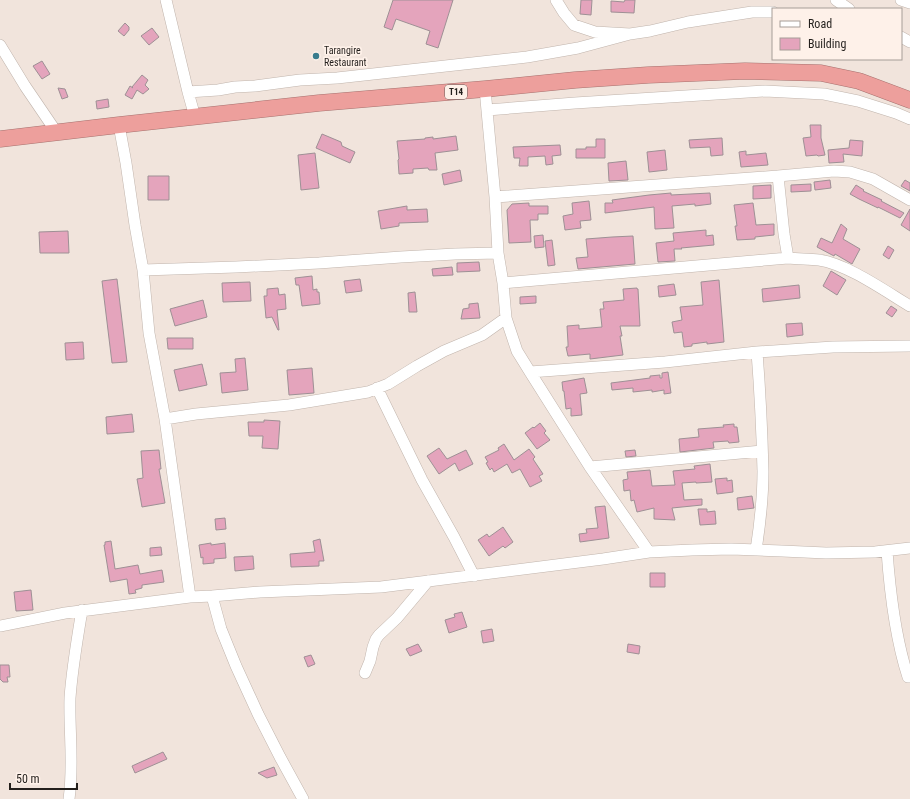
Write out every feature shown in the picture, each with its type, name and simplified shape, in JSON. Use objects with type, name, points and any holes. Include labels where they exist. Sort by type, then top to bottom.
[{"type":"highway","name":"T14","points":[[0,139],[319,103],[575,80],[745,71],[820,73],[859,81],[910,100]]},
{"type":"street","points":[[166,0],[195,117]]},
{"type":"street","points":[[556,0],[574,25],[595,32],[630,34]]},
{"type":"street","points":[[836,0],[848,8]]},
{"type":"street","points":[[901,0],[910,3]]},
{"type":"street","points":[[188,92],[527,57],[578,48],[630,34],[688,22],[752,12],[772,12]]},
{"type":"street","points":[[0,45],[25,86],[57,133]]},
{"type":"street","points":[[485,89],[495,197],[498,253],[506,318],[517,351],[590,467],[649,552]]},
{"type":"street","points":[[487,110],[765,91],[824,94],[858,101],[910,119]]},
{"type":"street","points":[[119,125],[143,270],[150,333],[165,419],[190,596]]},
{"type":"street","points":[[495,197],[834,171],[850,172],[872,179],[910,200]]},
{"type":"street","points":[[778,176],[788,258]]},
{"type":"street","points":[[143,270],[244,267],[401,257],[498,253]]},
{"type":"street","points":[[502,283],[788,258],[820,260],[840,266],[910,306]]},
{"type":"street","points":[[165,419],[196,414],[289,405],[368,392],[388,384],[416,366],[444,351],[482,334],[506,318]]},
{"type":"street","points":[[530,372],[665,362],[757,352],[833,347],[910,346]]},
{"type":"street","points":[[756,550],[763,471],[762,410],[757,352]]},
{"type":"street","points":[[377,388],[422,480],[474,576]]},
{"type":"street","points":[[590,467],[762,451]]},
{"type":"street","points":[[0,626],[82,610],[190,596],[381,587],[649,552],[756,550],[826,553],[886,551],[910,548]]},
{"type":"street","points":[[886,551],[899,643],[908,677],[910,677]]},
{"type":"street","points":[[365,674],[376,639],[397,618],[428,582]]},
{"type":"street","points":[[212,596],[222,629],[236,666],[267,732],[303,799]]},
{"type":"street","points":[[70,799],[72,769],[70,699],[82,610]]},
{"type":"building","points":[[393,0],[453,0],[438,48],[426,44],[430,31],[396,19],[392,30],[384,27]]},
{"type":"building","points":[[581,0],[592,0],[591,15],[580,14]]},
{"type":"building","points":[[625,0],[635,0],[634,13],[611,12],[611,1],[624,2]]},
{"type":"building","points":[[125,23],[129,27],[129,30],[124,36],[118,31]]},
{"type":"building","points":[[152,28],[159,37],[149,45],[141,36]]},
{"type":"building","points":[[42,61],[50,74],[42,79],[33,66]]},
{"type":"building","points":[[142,75],[148,80],[145,85],[149,89],[143,94],[137,90],[132,99],[125,95],[130,86],[133,88],[132,87]]},
{"type":"building","points":[[58,88],[65,89],[68,97],[62,99]]},
{"type":"building","points":[[108,99],[109,107],[97,109],[96,101]]},
{"type":"building","points":[[810,125],[821,125],[821,138],[825,155],[806,156],[803,138],[811,137]]},
{"type":"building","points":[[322,134],[341,142],[342,146],[355,152],[350,163],[316,148]]},
{"type":"building","points":[[456,136],[458,150],[435,153],[437,170],[429,170],[428,168],[413,169],[413,173],[399,174],[397,141]]},
{"type":"building","points":[[722,138],[723,155],[711,156],[710,147],[690,148],[689,140]]},
{"type":"building","points":[[596,139],[605,139],[605,158],[576,158],[576,149],[596,147]]},
{"type":"building","points":[[850,140],[863,141],[862,156],[843,154],[844,162],[829,163],[828,150],[849,148]]},
{"type":"building","points":[[560,145],[561,155],[552,156],[553,164],[546,165],[545,156],[528,157],[528,166],[519,166],[520,158],[514,158],[513,147]]},
{"type":"building","points":[[665,150],[667,170],[649,172],[647,152]]},
{"type":"building","points":[[746,151],[746,155],[766,153],[768,165],[741,167],[739,152]]},
{"type":"building","points":[[315,153],[319,188],[301,190],[298,155]]},
{"type":"building","points":[[626,161],[628,180],[609,181],[608,163]]},
{"type":"building","points":[[460,170],[462,181],[444,185],[442,174]]},
{"type":"building","points":[[148,176],[169,176],[169,200],[148,200]]},
{"type":"building","points":[[830,180],[831,188],[815,190],[814,182]]},
{"type":"building","points":[[905,180],[910,183],[910,191],[901,186]]},
{"type":"building","points":[[811,184],[811,191],[791,192],[791,185]]},
{"type":"building","points":[[771,185],[771,198],[753,199],[753,186]]},
{"type":"building","points":[[856,185],[864,190],[863,191],[904,213],[900,218],[850,194]]},
{"type":"building","points":[[671,193],[671,195],[710,193],[711,204],[672,206],[674,228],[655,229],[654,207],[605,213],[605,203],[613,203],[612,200]]},
{"type":"building","points":[[589,201],[591,220],[580,221],[581,228],[565,230],[563,216],[573,214],[572,203]]},
{"type":"building","points":[[529,203],[529,206],[548,206],[548,214],[538,214],[538,220],[530,220],[531,242],[509,243],[507,210],[512,204]]},
{"type":"building","points":[[753,203],[756,225],[774,224],[774,235],[755,237],[755,239],[737,240],[734,205]]},
{"type":"building","points":[[407,206],[407,210],[427,209],[428,222],[399,223],[399,226],[381,229],[378,211]]},
{"type":"building","points":[[910,209],[910,231],[901,225]]},
{"type":"building","points":[[841,224],[847,229],[843,239],[860,249],[852,264],[835,254],[834,256],[817,247],[821,238],[832,243]]},
{"type":"building","points":[[706,230],[706,236],[713,235],[714,245],[674,249],[675,261],[658,262],[656,243],[674,241],[673,233]]},
{"type":"building","points":[[68,231],[69,253],[40,253],[39,232]]},
{"type":"building","points":[[543,235],[544,247],[535,248],[534,236]]},
{"type":"building","points":[[633,236],[635,264],[578,269],[576,258],[588,257],[586,239]]},
{"type":"building","points":[[552,240],[555,265],[548,266],[545,241]]},
{"type":"building","points":[[888,246],[894,250],[889,259],[883,255]]},
{"type":"building","points":[[479,262],[480,271],[457,272],[457,263]]},
{"type":"building","points":[[452,267],[453,275],[433,276],[432,269]]},
{"type":"building","points":[[831,271],[846,280],[837,295],[823,286]]},
{"type":"building","points":[[312,276],[313,290],[317,289],[317,292],[319,292],[320,304],[302,306],[299,285],[296,285],[295,278]]},
{"type":"building","points":[[117,279],[127,362],[112,363],[102,281]]},
{"type":"building","points":[[360,279],[362,291],[346,293],[344,281]]},
{"type":"building","points":[[719,280],[724,342],[707,344],[707,342],[692,344],[692,346],[684,347],[682,332],[674,333],[672,322],[682,320],[680,307],[703,305],[701,282]]},
{"type":"building","points":[[250,282],[251,301],[223,302],[222,283]]},
{"type":"building","points":[[674,284],[676,295],[659,297],[658,286]]},
{"type":"building","points":[[799,285],[800,298],[763,302],[762,289]]},
{"type":"building","points":[[278,288],[279,295],[285,294],[286,309],[277,310],[279,330],[272,317],[266,318],[264,296],[267,296],[267,289]]},
{"type":"building","points":[[637,288],[640,326],[620,326],[623,355],[590,359],[590,354],[568,356],[566,347],[568,347],[567,326],[579,325],[579,329],[602,327],[600,309],[604,309],[603,302],[624,300],[623,289]]},
{"type":"building","points":[[415,292],[417,312],[409,312],[408,293]]},
{"type":"building","points":[[536,296],[536,303],[520,304],[520,297]]},
{"type":"building","points":[[203,300],[207,317],[175,326],[170,309]]},
{"type":"building","points":[[478,303],[480,318],[461,319],[463,309],[469,308],[469,304]]},
{"type":"building","points":[[891,306],[897,310],[892,317],[886,313]]},
{"type":"building","points":[[802,323],[803,335],[787,337],[786,324]]},
{"type":"building","points":[[167,338],[193,338],[193,349],[168,349]]},
{"type":"building","points":[[83,342],[84,359],[66,360],[65,343]]},
{"type":"building","points":[[245,358],[248,390],[222,393],[220,373],[236,372],[235,359]]},
{"type":"building","points":[[202,364],[207,385],[179,391],[174,370]]},
{"type":"building","points":[[312,368],[314,393],[289,395],[287,370]]},
{"type":"building","points":[[668,372],[671,393],[664,394],[664,390],[652,392],[652,390],[633,392],[633,388],[612,390],[611,383],[650,378],[650,376],[660,375],[660,378],[662,378],[662,373]]},
{"type":"building","points":[[584,378],[587,393],[580,394],[582,415],[571,416],[571,408],[566,409],[562,382]]},
{"type":"building","points":[[132,414],[134,432],[107,434],[106,417]]},
{"type":"building","points":[[264,420],[280,421],[278,449],[262,448],[263,436],[249,436],[248,422],[264,422]]},
{"type":"building","points":[[540,423],[546,431],[544,433],[550,440],[537,449],[525,433]]},
{"type":"building","points":[[734,424],[734,427],[737,427],[739,442],[713,442],[714,448],[680,452],[679,439],[699,437],[698,429],[724,427],[723,425]]},
{"type":"building","points":[[504,444],[514,460],[529,449],[535,457],[533,459],[543,474],[539,476],[542,481],[530,487],[520,469],[512,473],[507,464],[494,472],[492,468],[490,470],[486,463],[488,462],[485,457],[499,450],[498,448]]},
{"type":"building","points":[[439,448],[447,459],[466,450],[473,464],[459,471],[455,463],[439,474],[427,456]]},
{"type":"building","points":[[159,450],[161,469],[159,469],[165,503],[142,507],[137,479],[143,478],[141,451]]},
{"type":"building","points":[[635,450],[636,456],[626,457],[625,451]]},
{"type":"building","points":[[710,464],[712,482],[682,483],[684,500],[702,499],[702,505],[672,508],[675,520],[654,519],[654,508],[637,512],[634,500],[631,501],[630,490],[624,491],[623,480],[628,479],[627,472],[650,470],[652,486],[675,485],[673,471],[695,469],[694,466]]},
{"type":"building","points":[[727,478],[727,481],[732,480],[733,492],[717,494],[715,479]]},
{"type":"building","points":[[752,496],[754,508],[738,510],[737,498]]},
{"type":"building","points":[[605,506],[609,538],[580,542],[579,534],[587,533],[586,529],[598,528],[595,507]]},
{"type":"building","points":[[698,509],[707,509],[707,512],[715,511],[716,524],[700,525]]},
{"type":"building","points":[[225,518],[226,529],[216,530],[215,519]]},
{"type":"building","points":[[503,527],[513,542],[505,548],[503,546],[489,556],[478,540],[487,534],[489,537]]},
{"type":"building","points":[[320,539],[324,561],[319,561],[319,566],[291,567],[290,554],[315,552],[313,541]]},
{"type":"building","points":[[111,541],[115,569],[138,565],[140,574],[162,570],[164,582],[142,585],[142,588],[135,590],[136,593],[129,594],[127,579],[110,582],[104,545],[105,542]]},
{"type":"building","points":[[211,543],[211,545],[225,543],[226,558],[214,559],[214,563],[203,564],[203,557],[201,558],[199,545]]},
{"type":"building","points":[[161,547],[162,555],[150,556],[150,548]]},
{"type":"building","points":[[253,556],[254,569],[235,571],[234,557]]},
{"type":"building","points":[[650,573],[665,573],[665,587],[650,587]]},
{"type":"building","points":[[31,590],[33,610],[16,611],[14,592]]},
{"type":"building","points":[[462,612],[467,627],[449,633],[445,620],[455,617],[454,614]]},
{"type":"building","points":[[492,629],[494,641],[483,643],[481,631]]},
{"type":"building","points":[[418,644],[422,651],[410,656],[406,649]]},
{"type":"building","points":[[628,644],[640,646],[639,654],[627,652]]},
{"type":"building","points":[[311,655],[315,664],[308,667],[304,657]]},
{"type":"building","points":[[0,665],[9,665],[10,677],[7,677],[8,682],[3,682],[0,679]]},
{"type":"building","points":[[163,752],[167,759],[135,773],[132,766]]},
{"type":"building","points":[[274,767],[277,775],[267,778],[258,773]]},
{"type":"place","name":"Tarangire Restaurant","points":[[316,56]]}]
